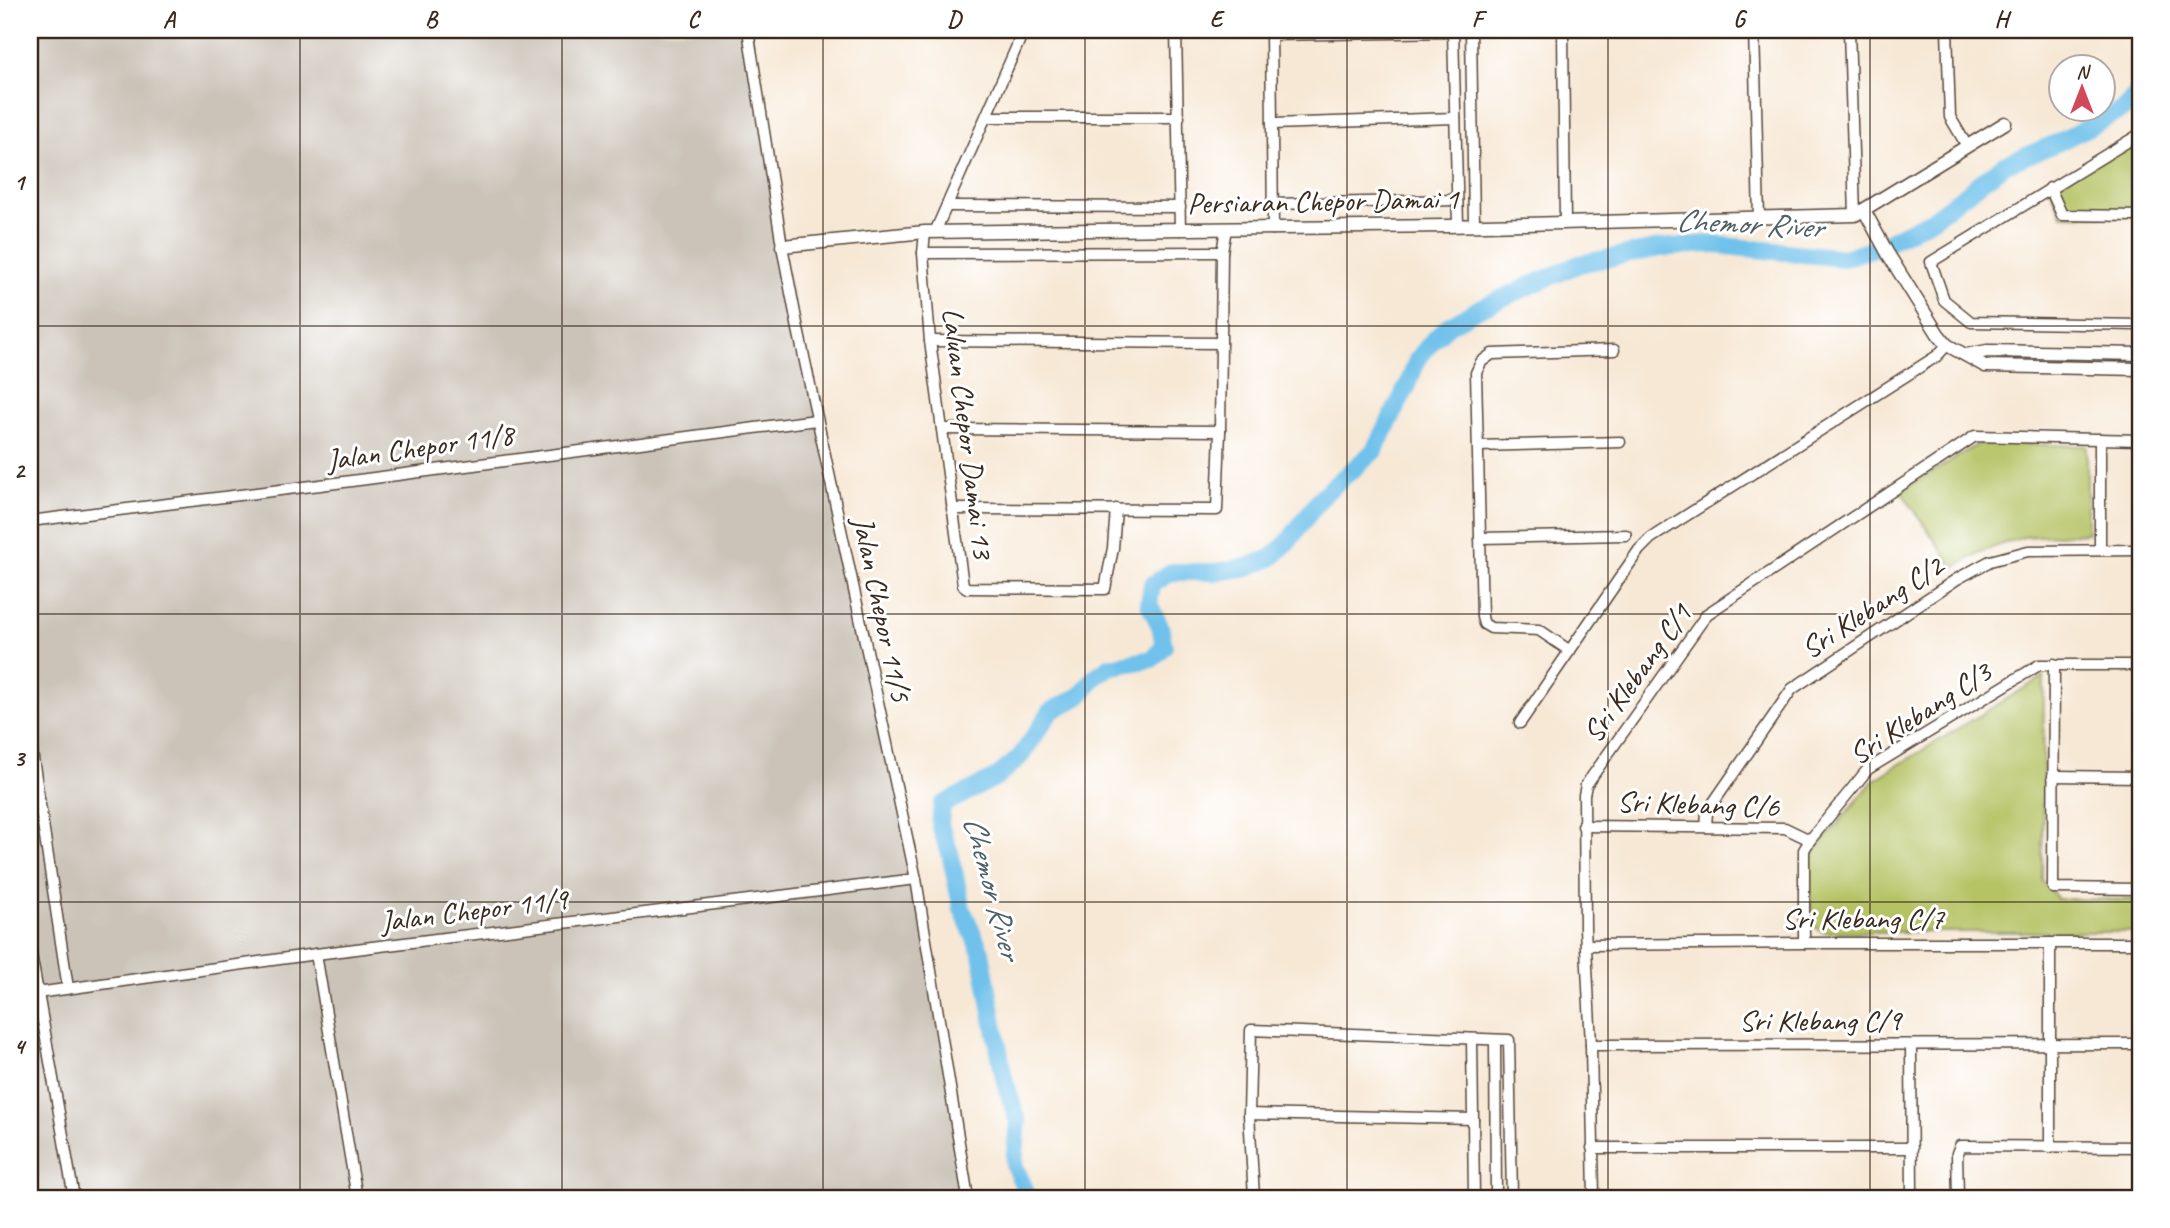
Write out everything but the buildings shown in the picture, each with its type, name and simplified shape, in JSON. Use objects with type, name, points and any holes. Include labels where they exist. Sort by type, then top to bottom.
[{"type":"street","name":"Jalan Chepor 11/5","points":[[748,30],[782,246],[816,420],[916,879],[968,1198]]},
{"type":"street","name":"Laluan Chepor Damai 13","points":[[1024,30],[947,206],[930,232],[923,253],[930,341],[963,584],[967,588],[1101,589],[1107,586],[1116,509]]},
{"type":"street","points":[[1176,30],[1180,230]]},
{"type":"street","points":[[1471,30],[1474,225]]},
{"type":"street","points":[[1563,30],[1565,223]]},
{"type":"street","points":[[1754,30],[1759,218]]},
{"type":"street","points":[[1849,30],[1859,213],[1873,229],[1947,345],[1985,366],[2140,369]]},
{"type":"street","points":[[1947,30],[1950,117],[1967,146]]},
{"type":"street","points":[[1273,229],[1271,33],[1452,31],[1458,225]]},
{"type":"street","points":[[987,117],[1179,117]]},
{"type":"street","points":[[1272,124],[1455,118]]},
{"type":"street","points":[[1859,213],[2005,123]]},
{"type":"street","points":[[2140,134],[1931,262],[1944,300],[1971,323],[2140,325]]},
{"type":"street","points":[[2050,188],[2062,215],[2140,216]]},
{"type":"street","points":[[1273,204],[1457,200]]},
{"type":"street","points":[[947,206],[1180,207]]},
{"type":"street","name":"Persiaran Chepor Damai 1","points":[[782,246],[930,232],[1474,225],[1859,213]]},
{"type":"street","points":[[953,509],[1217,510],[1222,252],[1226,229]]},
{"type":"street","points":[[923,253],[1222,252]]},
{"type":"street","points":[[930,341],[1221,343]]},
{"type":"street","points":[[1520,723],[1639,550],[1651,538],[1937,356],[1947,345]]},
{"type":"street","points":[[1570,651],[1539,629],[1491,628],[1485,624],[1482,617],[1476,373],[1481,362],[1492,354],[1614,350]]},
{"type":"street","points":[[1966,355],[1987,351],[2140,354]]},
{"type":"street","name":"Jalan Chepor 11/8","points":[[30,521],[336,484],[816,420]]},
{"type":"street","points":[[942,429],[1220,431]]},
{"type":"street","name":"Sri Klebang C/1","points":[[1594,1198],[1583,825],[1586,785],[1707,614],[1975,436],[2140,440]]},
{"type":"street","points":[[2100,439],[2100,549]]},
{"type":"street","points":[[1478,446],[1620,442]]},
{"type":"street","points":[[1480,538],[1626,535]]},
{"type":"street","name":"Sri Klebang C/2","points":[[1706,827],[1707,812],[1792,689],[1957,579],[1990,561],[2028,551],[2140,551]]},
{"type":"street","points":[[2054,664],[2053,888],[2140,889]]},
{"type":"street","name":"Sri Klebang C/3","points":[[1804,943],[1804,858],[1810,840],[1868,769],[2039,665],[2140,665]]},
{"type":"street","points":[[30,739],[68,988]]},
{"type":"street","points":[[2053,776],[2140,777]]},
{"type":"street","name":"Sri Klebang C/6","points":[[1583,825],[1784,828],[1810,840]]},
{"type":"street","name":"Jalan Chepor 11/9","points":[[37,993],[316,954],[916,879]]},
{"type":"street","points":[[2050,943],[2050,1147]]},
{"type":"street","name":"Sri Klebang C/7","points":[[1587,945],[2140,943]]},
{"type":"street","points":[[30,948],[74,1198]]},
{"type":"street","points":[[316,954],[357,1198]]},
{"type":"street","points":[[1306,1198],[1254,1197],[1249,1114],[1251,1030],[1509,1040],[1512,1198]]},
{"type":"street","points":[[1472,1039],[1474,1198]]},
{"type":"street","points":[[1494,1040],[1496,1198]]},
{"type":"street","name":"Sri Klebang C/9","points":[[1591,1045],[2140,1044]]},
{"type":"street","points":[[1911,1045],[1912,1198]]},
{"type":"street","points":[[1249,1114],[1473,1119]]},
{"type":"street","points":[[1958,1198],[1957,1153],[1960,1146],[2140,1147]]},
{"type":"street","points":[[1592,1148],[1912,1148]]},
{"type":"shaded area","points":[[30,30],[748,30],[782,246],[916,879],[968,1198],[30,1198]]},
{"type":"green space","points":[[2140,134],[2140,216],[2062,215],[2050,188]]},
{"type":"green space","points":[[1980,443],[2087,446],[2087,533],[2023,537],[1980,552],[1954,568],[1901,491]]},
{"type":"green space","points":[[2044,676],[2042,880],[2058,899],[2140,900],[2140,932],[1823,932],[1812,925],[1809,869],[1815,851],[1874,780]]},
{"type":"waterway","name":"Chemor River","points":[[1026,1198],[1014,1165],[1018,1122],[1004,1078],[981,952],[962,909],[950,853],[940,826],[942,805],[997,777],[1020,757],[1051,711],[1080,696],[1095,677],[1109,667],[1152,659],[1164,646],[1160,626],[1149,604],[1152,585],[1171,572],[1217,572],[1247,567],[1271,558],[1287,543],[1323,495],[1374,451],[1408,385],[1417,360],[1433,340],[1448,326],[1478,309],[1579,264],[1660,248],[1706,244],[1844,258],[1880,246],[1932,219],[2004,165],[2059,142],[2124,109],[2140,91]]}]
